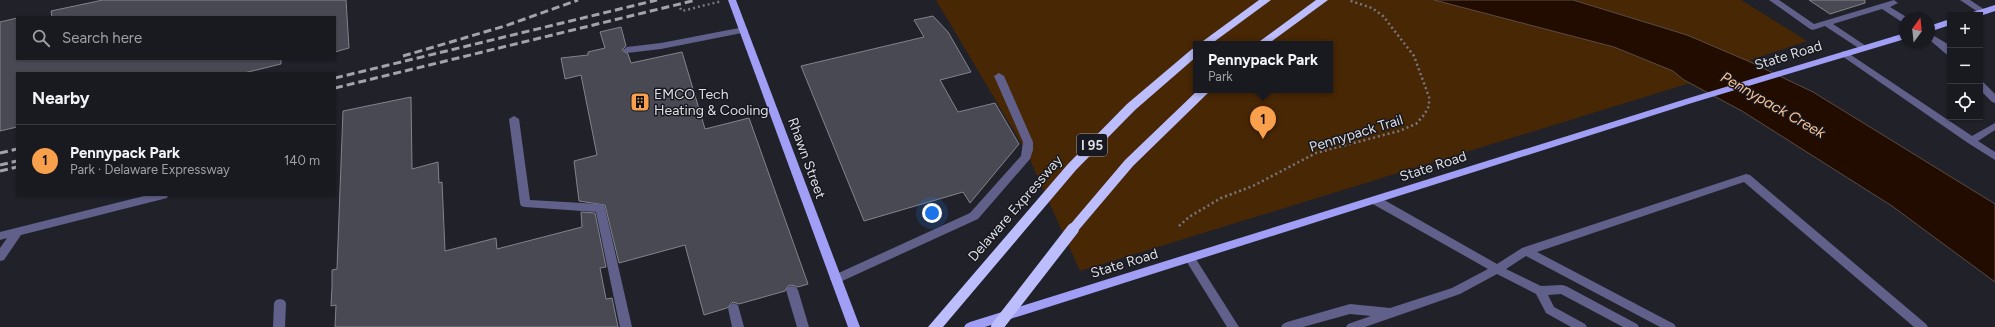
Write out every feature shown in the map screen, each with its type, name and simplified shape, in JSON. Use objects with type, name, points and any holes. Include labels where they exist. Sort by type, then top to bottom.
[{"type":"highway","points":[[1265,41],[1322,0]]},
{"type":"highway","points":[[1208,41],[1263,2]]},
{"type":"highway","name":"Delaware Expressway","points":[[935,327],[1072,167],[1103,134],[1131,107],[1193,54]]},
{"type":"highway","points":[[996,327],[1073,229],[1129,163],[1202,93]]},
{"type":"main road","name":"Rhawn Street","points":[[732,0],[854,327]]},
{"type":"main road","points":[[1984,12],[1995,8]]},
{"type":"main road","points":[[1935,27],[1947,23]]},
{"type":"main road","name":"State Road","points":[[970,327],[1692,100],[1899,38]]},
{"type":"lane","points":[[1773,0],[1813,27],[1886,3],[1899,15]]},
{"type":"lane","points":[[1964,0],[1984,12]]},
{"type":"lane","points":[[1826,23],[1863,48]]},
{"type":"lane","points":[[627,50],[661,46],[744,30]]},
{"type":"lane","points":[[1935,40],[1947,50]]},
{"type":"lane","points":[[1845,54],[1995,157]]},
{"type":"lane","points":[[836,279],[974,216],[1026,157],[1028,142],[999,76]]},
{"type":"lane","points":[[1983,87],[1995,100]]},
{"type":"lane","points":[[514,119],[525,203],[600,208],[626,327]]},
{"type":"lane","points":[[1971,141],[1995,126]]},
{"type":"lane","points":[[1352,327],[1456,291],[1526,251],[1746,178],[1922,327]]},
{"type":"lane","points":[[0,236],[159,196]]},
{"type":"lane","points":[[1375,200],[1540,291],[1562,289],[1633,327]]},
{"type":"lane","points":[[0,257],[17,232]]},
{"type":"lane","points":[[1526,251],[1670,327]]},
{"type":"lane","points":[[1190,259],[1233,327]]},
{"type":"lane","points":[[792,290],[803,327]]},
{"type":"lane","points":[[1540,291],[1550,310],[1581,327]]},
{"type":"lane","points":[[279,327],[280,303]]},
{"type":"lane","points":[[734,308],[738,327]]},
{"type":"lane","points":[[1287,327],[1350,309],[1390,313]]},
{"type":"path","points":[[680,8],[682,11],[727,0]]},
{"type":"path","name":"Pennypack Trail","points":[[1179,226],[1189,217],[1221,198],[1253,186],[1316,153],[1398,131],[1416,124],[1424,115],[1428,106],[1429,97],[1414,56],[1384,16],[1372,8],[1348,0]]},
{"type":"shaded area","points":[[936,0],[1741,0],[1807,41],[1750,60],[1755,64],[1080,271],[1027,153]]},
{"type":"water","name":"Pennypack Creek","points":[[1434,0],[1573,0],[1687,35],[1748,61],[1813,92],[1995,204],[1995,282],[1892,206],[1742,111],[1684,80],[1673,71],[1614,47]]},
{"type":"building","points":[[103,0],[346,0],[349,48],[336,52],[336,16],[52,16],[51,11]]},
{"type":"building","points":[[1809,0],[1865,0],[1865,3],[1830,14]]},
{"type":"building","points":[[933,16],[948,32],[971,72],[940,80],[958,112],[995,103],[1019,144],[970,203],[963,192],[864,221],[801,66],[924,37],[914,20]]},
{"type":"building","points":[[16,18],[16,60],[281,60],[281,64],[248,72],[16,72],[16,127],[0,131],[0,22]]},
{"type":"building","points":[[621,27],[626,46],[622,50],[628,54],[631,63],[682,52],[705,129],[749,118],[808,284],[798,287],[792,285],[788,286],[785,291],[739,304],[733,302],[727,308],[704,315],[685,245],[619,263],[605,205],[579,201],[574,161],[597,155],[581,75],[565,79],[561,58],[588,55],[588,52],[605,48],[600,32]]},
{"type":"building","points":[[411,97],[412,169],[438,162],[439,183],[442,182],[445,251],[496,238],[497,249],[582,227],[581,212],[595,213],[606,267],[600,268],[606,299],[612,298],[618,327],[335,327],[336,305],[331,306],[332,270],[337,269],[343,111]]},
{"type":"railway","points":[[403,56],[505,26],[578,0]]},
{"type":"railway","points":[[336,78],[657,0]]},
{"type":"railway","points":[[336,88],[696,0]]},
{"type":"railway","points":[[0,153],[16,149]]},
{"type":"railway","points":[[0,165],[16,161]]},
{"type":"railway","points":[[0,171],[16,167]]},
{"type":"place","name":"EMCO Tech Heating & Cooling","points":[[640,102]]},
{"type":"place","name":"Pennypack Park","points":[[1263,139]]}]
